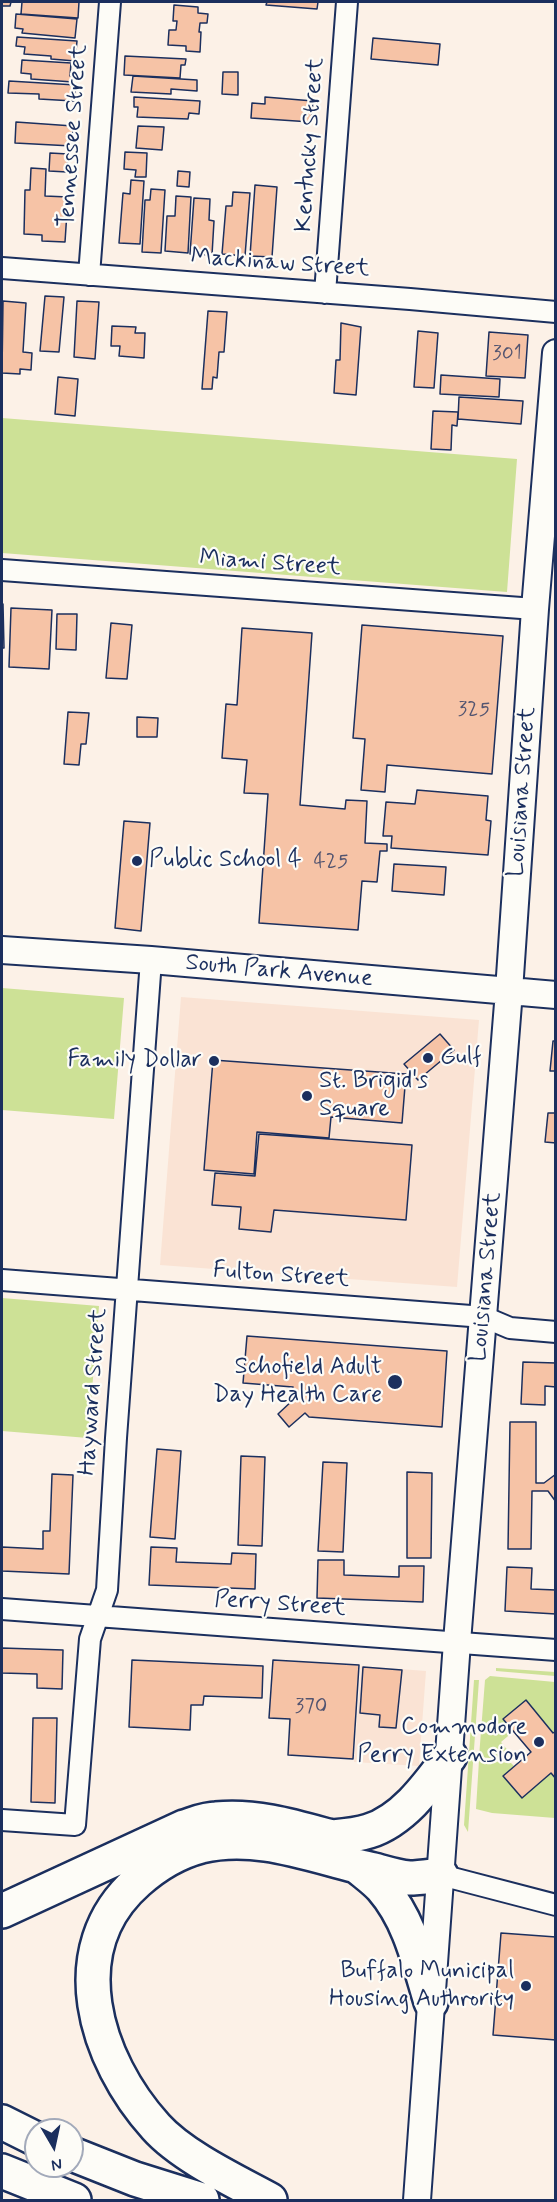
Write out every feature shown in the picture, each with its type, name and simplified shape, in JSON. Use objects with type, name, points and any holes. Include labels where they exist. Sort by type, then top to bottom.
[{"type":"highway","points":[[332,1838],[370,1831],[401,1812],[425,1789],[450,1756]]},
{"type":"highway","points":[[2,1911],[184,1827],[214,1819],[247,1818],[284,1823],[410,1859],[441,1875]]},
{"type":"highway","points":[[270,2200],[228,2178],[181,2148],[157,2129],[135,2101],[117,2072],[95,2007],[93,1976],[96,1942],[109,1913],[127,1891],[146,1874],[170,1858],[200,1846],[238,1842],[267,1843],[409,1878],[441,1875]]},
{"type":"highway","points":[[358,1867],[381,1887],[397,1908],[411,1937],[431,2002]]},
{"type":"highway","points":[[2,2122],[24,2133]]},
{"type":"highway","points":[[84,2159],[135,2179],[202,2200]]},
{"type":"highway","points":[[2,2171],[74,2200]]},
{"type":"street","name":"Tennessee Street","points":[[89,275],[110,2]]},
{"type":"street","name":"Kentucky Street","points":[[325,293],[347,2]]},
{"type":"street","name":"Mackinaw Street","points":[[2,268],[555,312]]},
{"type":"street","name":"Louisiana Street","points":[[417,2200],[509,991],[535,609],[549,511],[555,353]]},
{"type":"street","name":"Miami Street","points":[[2,570],[535,609]]},
{"type":"street","name":"South Park Avenue","points":[[2,950],[151,960],[555,995]]},
{"type":"street","name":"Hayward Street","points":[[2,1820],[75,1826],[90,1639],[107,1590],[151,960]]},
{"type":"street","name":"Fulton Street","points":[[2,1280],[483,1317],[510,1328],[555,1332]]},
{"type":"street","name":"Perry Street","points":[[2,1609],[555,1650]]},
{"type":"street","points":[[441,1875],[555,1905]]},
{"type":"shaded area","points":[[181,997],[479,1020],[457,1287],[160,1265]]},
{"type":"shaded area","points":[[361,1666],[426,1671],[419,1766],[354,1762]]},
{"type":"green space","points":[[2,418],[517,459],[507,592],[2,553]]},
{"type":"green space","points":[[2,988],[124,998],[114,1119],[2,1110]]},
{"type":"green space","points":[[2,1298],[99,1306],[88,1438],[2,1431]]},
{"type":"green space","points":[[496,1668],[555,1672],[555,1676],[496,1671]]},
{"type":"green space","points":[[490,1676],[555,1682],[555,1731],[553,1733],[526,1701],[514,1731],[501,1742],[509,1752],[500,1759],[479,1757],[485,1680]]},
{"type":"green space","points":[[474,1680],[479,1680],[468,1832],[464,1825]]},
{"type":"green space","points":[[479,1760],[511,1763],[514,1766],[503,1776],[522,1798],[551,1773],[555,1779],[555,1818],[492,1813],[476,1809]]},
{"type":"building","points":[[2,2],[11,2],[10,6],[2,6]]},
{"type":"building","points":[[22,2],[79,2],[78,18],[21,14]]},
{"type":"building","points":[[267,2],[318,2],[317,9],[266,5]]},
{"type":"building","points":[[174,5],[198,7],[198,13],[208,14],[207,23],[200,23],[200,52],[186,51],[186,46],[168,45],[169,30],[176,30],[177,21],[173,21]]},
{"type":"building","points":[[16,14],[77,19],[75,38],[22,33],[23,29],[15,28]]},
{"type":"building","points":[[17,37],[77,41],[75,61],[24,54],[25,47],[16,46]]},
{"type":"building","points":[[373,38],[440,44],[438,65],[371,59]]},
{"type":"building","points":[[125,56],[186,59],[185,65],[181,65],[180,78],[124,75]]},
{"type":"building","points":[[22,60],[71,63],[70,76],[73,76],[73,82],[31,79],[31,74],[21,73]]},
{"type":"building","points":[[223,72],[238,72],[238,95],[222,94]]},
{"type":"building","points":[[133,76],[197,80],[197,91],[171,89],[171,94],[131,92]]},
{"type":"building","points":[[9,81],[76,85],[74,101],[39,99],[39,94],[8,93]]},
{"type":"building","points":[[134,97],[200,101],[199,114],[189,113],[188,119],[137,117],[138,107],[134,107]]},
{"type":"building","points":[[265,97],[313,101],[311,122],[251,118],[252,103],[265,104]]},
{"type":"building","points":[[16,122],[73,126],[72,146],[15,143]]},
{"type":"building","points":[[138,126],[164,127],[162,150],[136,148]]},
{"type":"building","points":[[125,152],[147,153],[146,177],[135,177],[136,170],[124,169]]},
{"type":"building","points":[[50,153],[68,154],[67,172],[49,171]]},
{"type":"building","points":[[31,168],[46,169],[45,196],[68,197],[65,242],[42,241],[42,235],[24,234],[25,190],[30,190]]},
{"type":"building","points":[[178,171],[190,172],[189,187],[177,186]]},
{"type":"building","points":[[131,180],[144,181],[140,244],[119,243],[123,193],[130,194]]},
{"type":"building","points":[[255,185],[277,187],[272,257],[250,256]]},
{"type":"building","points":[[151,189],[165,190],[161,253],[142,252],[145,200],[150,200]]},
{"type":"building","points":[[233,192],[250,193],[245,256],[222,254],[226,206],[232,206]]},
{"type":"building","points":[[176,196],[191,197],[188,253],[165,251],[167,216],[175,216]]},
{"type":"building","points":[[194,198],[210,199],[209,220],[214,221],[212,255],[190,254]]},
{"type":"building","points":[[45,296],[64,297],[59,352],[40,351]]},
{"type":"building","points":[[3,301],[26,303],[23,352],[32,353],[31,370],[20,369],[20,374],[2,373]]},
{"type":"building","points":[[77,301],[99,302],[95,359],[74,357]]},
{"type":"building","points":[[208,311],[227,312],[224,352],[219,352],[217,378],[213,377],[212,389],[202,389]]},
{"type":"building","points":[[341,323],[361,327],[356,395],[334,393],[336,360],[340,360]]},
{"type":"building","points":[[112,326],[136,327],[135,333],[145,333],[144,358],[119,356],[120,346],[111,346]]},
{"type":"building","points":[[418,331],[438,333],[434,388],[414,387]]},
{"type":"building","points":[[489,332],[528,335],[525,378],[486,376]]},
{"type":"building","points":[[441,375],[500,379],[499,397],[440,394]]},
{"type":"building","points":[[58,377],[78,379],[75,416],[55,414]]},
{"type":"building","points":[[459,397],[523,401],[521,424],[458,419]]},
{"type":"building","points":[[433,411],[458,412],[457,426],[452,425],[451,450],[431,449]]},
{"type":"building","points":[[3,604],[4,648],[2,648]]},
{"type":"building","points":[[11,608],[52,610],[49,669],[9,667]]},
{"type":"building","points":[[57,614],[77,614],[76,650],[56,649]]},
{"type":"building","points":[[111,623],[132,625],[127,679],[106,678]]},
{"type":"building","points":[[362,625],[503,636],[492,774],[387,765],[385,792],[361,790],[365,739],[353,738]]},
{"type":"building","points":[[242,628],[312,633],[300,805],[345,809],[346,800],[367,801],[365,843],[387,844],[387,851],[380,851],[377,882],[362,881],[358,930],[259,923],[268,794],[244,793],[247,760],[222,758],[226,704],[237,705]]},
{"type":"building","points":[[68,712],[89,713],[86,744],[81,744],[79,765],[64,764]]},
{"type":"building","points":[[137,717],[158,718],[157,737],[137,737]]},
{"type":"building","points":[[417,790],[488,796],[486,820],[491,821],[488,855],[391,848],[392,836],[383,836],[386,802],[415,804]]},
{"type":"building","points":[[124,821],[150,823],[141,931],[115,928]]},
{"type":"building","points":[[394,864],[446,867],[444,895],[392,891]]},
{"type":"building","points":[[440,1034],[454,1050],[418,1080],[404,1064]]},
{"type":"building","points":[[553,1041],[556,1041],[556,1071],[550,1071]]},
{"type":"building","name":"St. Brigid's Square","points":[[213,1060],[406,1074],[402,1123],[331,1117],[329,1138],[257,1132],[254,1174],[204,1170]]},
{"type":"building","points":[[548,1113],[556,1113],[556,1143],[545,1142]]},
{"type":"building","points":[[259,1134],[412,1145],[406,1220],[274,1210],[271,1232],[239,1229],[241,1207],[212,1205],[215,1173],[255,1176]]},
{"type":"building","points":[[247,1336],[447,1351],[442,1427],[309,1417],[305,1413],[289,1427],[278,1414],[294,1399],[290,1395],[293,1387],[243,1383]]},
{"type":"building","points":[[523,1362],[556,1363],[556,1387],[545,1386],[545,1405],[521,1404]]},
{"type":"building","points":[[510,1422],[536,1422],[536,1483],[544,1483],[556,1474],[556,1502],[548,1491],[532,1491],[531,1549],[508,1549]]},
{"type":"building","points":[[157,1449],[181,1451],[175,1539],[150,1537]]},
{"type":"building","points":[[241,1456],[265,1457],[262,1546],[238,1545]]},
{"type":"building","points":[[323,1462],[347,1463],[343,1552],[318,1551]]},
{"type":"building","points":[[407,1472],[432,1473],[431,1558],[407,1558]]},
{"type":"building","points":[[52,1474],[73,1475],[69,1574],[2,1571],[2,1547],[43,1549],[43,1531],[50,1531]]},
{"type":"building","points":[[151,1547],[177,1548],[176,1562],[231,1564],[232,1553],[256,1554],[255,1589],[149,1585]]},
{"type":"building","points":[[318,1560],[344,1560],[344,1575],[399,1577],[399,1566],[424,1566],[423,1602],[317,1598]]},
{"type":"building","points":[[507,1567],[532,1568],[531,1589],[556,1590],[556,1614],[505,1611]]},
{"type":"building","points":[[2,1648],[63,1650],[62,1689],[37,1688],[37,1674],[2,1673]]},
{"type":"building","points":[[132,1660],[263,1666],[262,1698],[204,1696],[203,1705],[191,1705],[190,1730],[129,1727]]},
{"type":"building","points":[[273,1660],[359,1665],[353,1759],[288,1755],[290,1719],[269,1718]]},
{"type":"building","points":[[363,1667],[402,1670],[396,1728],[379,1727],[380,1715],[360,1713]]},
{"type":"building","name":"Commodore Perry Extension","points":[[526,1700],[553,1733],[556,1731],[556,1779],[551,1773],[522,1798],[503,1776],[531,1752],[503,1719]]},
{"type":"building","points":[[33,1718],[57,1718],[55,1803],[31,1802]]},
{"type":"building","name":"Buffalo Municipal Housing Authrority","points":[[501,1933],[556,1937],[556,2040],[493,2035]]},
{"type":"place","name":"Public School 4","points":[[137,861]]},
{"type":"place","name":"Gulf","points":[[428,1058]]},
{"type":"place","name":"Family Dollar","points":[[214,1061]]},
{"type":"place","name":"St. Brigid's Square","points":[[307,1096]]},
{"type":"place","name":"Schofield Adult Day Health Care","points":[[395,1382]]},
{"type":"place","name":"Commodore Perry Extension","points":[[539,1742]]},
{"type":"place","name":"Buffalo Municipal Housing Authrority","points":[[526,1986]]}]
